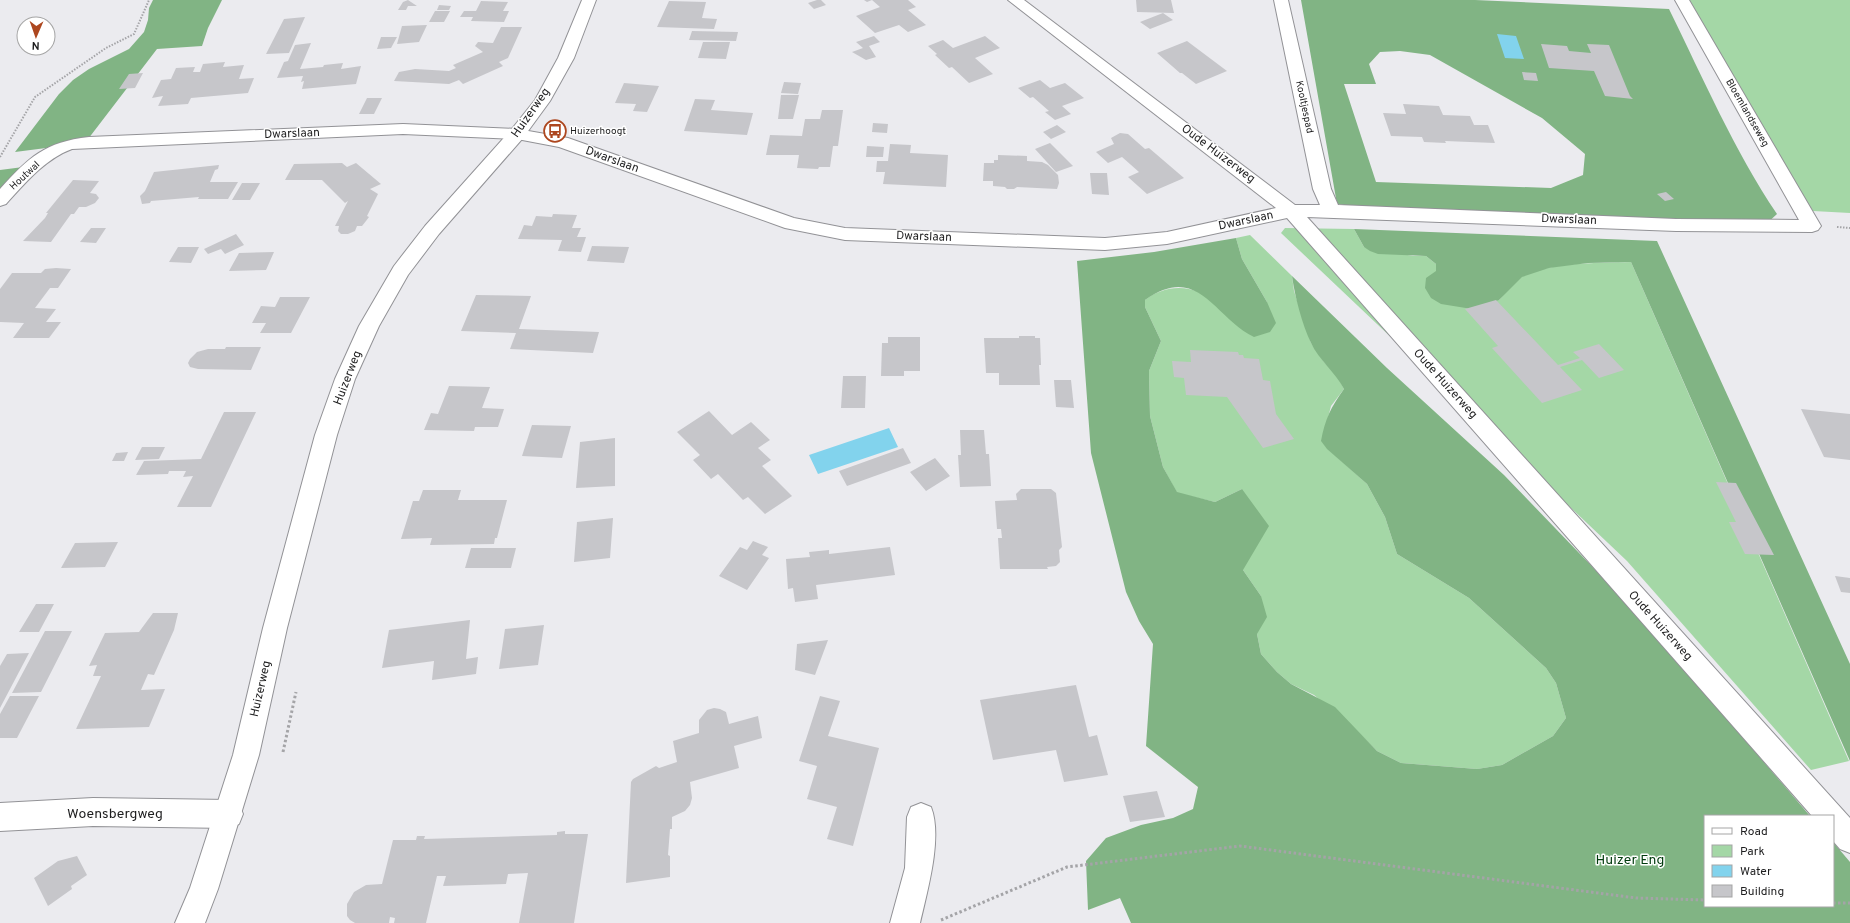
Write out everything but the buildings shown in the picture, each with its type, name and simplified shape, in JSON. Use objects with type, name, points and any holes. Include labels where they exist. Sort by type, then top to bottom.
[{"type":"street","name":"Huizerweg","points":[[190,923],[204,889],[229,814],[246,755],[275,628],[326,435],[345,379],[368,326],[401,271],[432,230],[517,134],[542,101],[566,58],[589,0]]},
{"type":"street","name":"Oude Huizerweg","points":[[1015,0],[1291,211],[1829,815]]},
{"type":"street","name":"Kooltjespad","points":[[1281,0],[1322,189],[1332,211]]},
{"type":"street","name":"Bloemlandseweg","points":[[1682,0],[1812,226]]},
{"type":"street","name":"Dwarslaan","points":[[51,152],[67,145],[89,142],[395,129],[517,134],[562,142],[791,224],[845,234],[1105,244],[1167,238],[1291,211],[1332,211],[1676,225],[1812,226]]},
{"type":"street","name":"Houtwal","points":[[0,200],[16,183],[51,152]]},
{"type":"street","name":"Woensbergweg","points":[[0,817],[93,812],[229,814]]},
{"type":"street","points":[[905,923],[919,868],[921,817]]},
{"type":"street","points":[[1834,821],[1850,839]]},
{"type":"path","points":[[0,157],[35,97],[106,48],[134,34],[149,0]]},
{"type":"path","points":[[282,753],[297,687]]},
{"type":"path","points":[[933,923],[1067,867],[1240,846],[1636,898],[1704,900]]},
{"type":"path","points":[[1834,903],[1850,903]]},
{"type":"green space","points":[[153,0],[222,0],[208,28],[202,46],[157,49],[85,143],[15,152],[59,94],[73,80],[89,69],[129,49],[144,32],[148,20],[149,8]]},
{"type":"green space","points":[[1301,0],[1475,0],[1669,9],[1733,139],[1761,190],[1777,214],[1765,225],[1366,208],[1337,204]],"holes":[[[1400,51],[1430,55],[1542,118],[1585,154],[1583,175],[1551,188],[1376,182],[1344,84],[1376,84],[1369,64],[1380,52]]]},
{"type":"green space","points":[[1688,0],[1850,0],[1850,213],[1813,211],[1762,133]]},
{"type":"green space","points":[[31,166],[0,202],[0,170]]},
{"type":"green space","points":[[1285,228],[1354,229],[1364,247],[1413,256],[1426,256],[1436,264],[1436,271],[1499,300],[1520,278],[1535,271],[1576,264],[1631,262],[1849,761],[1811,770],[1627,561],[1281,233]]},
{"type":"green space","points":[[1354,229],[1657,241],[1850,664],[1850,761],[1631,262],[1588,263],[1549,268],[1522,277],[1499,300],[1472,309],[1441,304],[1431,298],[1425,288],[1426,278],[1436,271],[1436,264],[1426,256],[1378,254],[1370,251],[1364,247]]},
{"type":"green space","points":[[1250,235],[1292,276],[1294,291],[1311,343],[1324,362],[1338,377],[1344,389],[1331,406],[1322,441],[1328,449],[1367,484],[1385,517],[1397,554],[1469,598],[1546,668],[1556,683],[1566,718],[1553,736],[1502,765],[1477,769],[1401,763],[1377,751],[1356,730],[1314,695],[1291,684],[1277,672],[1261,654],[1257,634],[1261,596],[1243,570],[1242,489],[1215,502],[1177,493],[1163,467],[1150,416],[1149,371],[1161,341],[1145,307],[1145,300],[1164,290],[1179,288],[1194,290],[1201,293],[1208,297],[1218,307],[1267,302],[1242,259],[1236,238]]},
{"type":"green space","name":"Huizer Eng","points":[[1236,238],[1242,259],[1267,302],[1276,323],[1270,332],[1254,337],[1240,328],[1205,297],[1193,290],[1179,287],[1164,290],[1145,300],[1145,307],[1161,341],[1149,371],[1150,416],[1163,467],[1177,492],[1215,502],[1242,489],[1269,526],[1243,570],[1261,596],[1267,617],[1257,634],[1261,654],[1277,672],[1291,684],[1335,707],[1377,751],[1401,763],[1477,769],[1502,765],[1553,736],[1566,718],[1556,683],[1546,668],[1469,598],[1397,554],[1385,517],[1367,484],[1327,449],[1321,441],[1324,426],[1329,414],[1344,389],[1318,355],[1311,343],[1299,310],[1292,276],[1387,368],[1504,475],[1633,609],[1809,815],[1704,815],[1704,907],[1834,907],[1834,843],[1850,862],[1850,923],[1131,923],[1120,898],[1088,910],[1086,861],[1106,838],[1141,825],[1173,818],[1193,809],[1198,787],[1146,746],[1153,644],[1139,621],[1126,592],[1091,453],[1077,261],[1154,252]]},
{"type":"water","points":[[1497,34],[1516,36],[1524,59],[1505,58]]},
{"type":"water","points":[[889,428],[898,447],[818,474],[809,455]]},
{"type":"place","name":"Huizerhoogt","points":[[555,131]]}]
